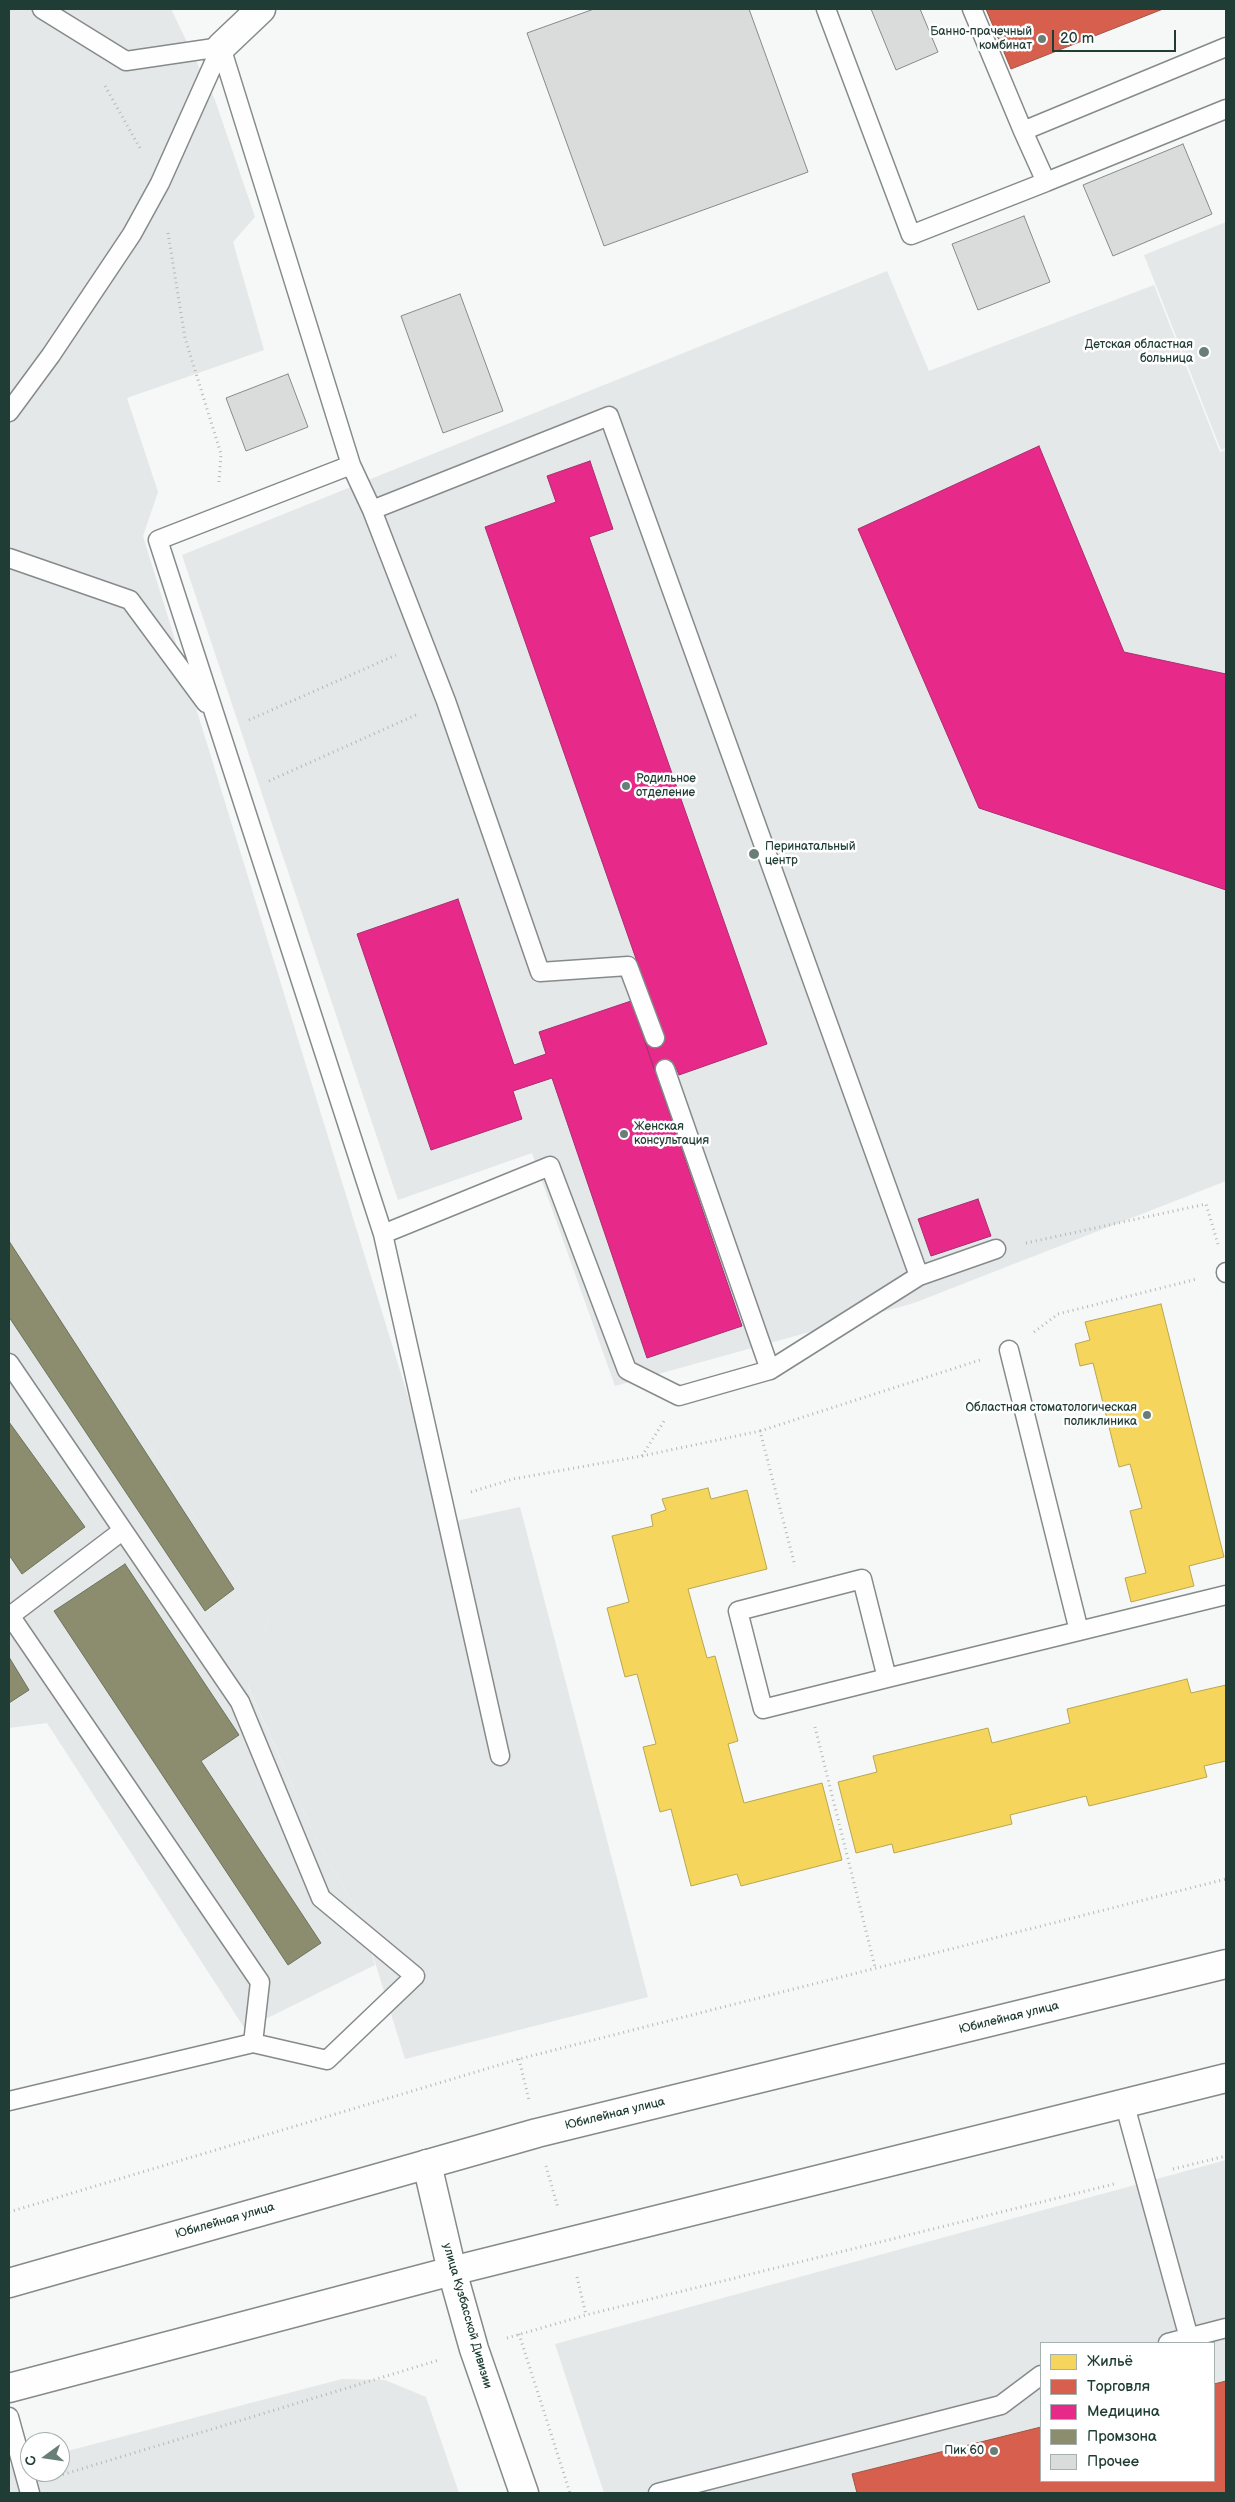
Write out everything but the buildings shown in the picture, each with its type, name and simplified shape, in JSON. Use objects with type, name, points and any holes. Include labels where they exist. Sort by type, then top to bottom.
[{"type":"main road","points":[[221,47],[261,9]]},
{"type":"main road","name":"Юбилейная улица","points":[[9,2283],[537,2133],[1226,1964]]},
{"type":"main road","points":[[9,2388],[452,2271],[1226,2078]]},
{"type":"main road","name":"улица Кузбасской Дивизии","points":[[427,2164],[452,2271],[474,2349],[524,2493]]},
{"type":"lane","points":[[42,9],[126,61],[221,47]]},
{"type":"lane","points":[[826,9],[911,235],[1226,109]]},
{"type":"lane","points":[[972,9],[1046,182]]},
{"type":"lane","points":[[9,412],[51,355],[132,234],[160,182],[221,47]]},
{"type":"lane","points":[[221,47],[350,465],[372,510],[424,642],[540,972],[628,966],[655,1038]]},
{"type":"lane","points":[[1023,131],[1226,47]]},
{"type":"lane","points":[[372,510],[609,416],[919,1276]]},
{"type":"lane","points":[[350,465],[158,540],[383,1234],[500,1756]]},
{"type":"lane","points":[[9,558],[130,600],[216,716]]},
{"type":"lane","points":[[665,1069],[770,1370]]},
{"type":"lane","points":[[383,1234],[550,1166],[627,1370],[678,1396],[770,1370],[919,1276],[996,1249]]},
{"type":"lane","points":[[1009,1350],[1079,1631]]},
{"type":"lane","points":[[9,1363],[240,1702],[321,1898],[415,1976],[327,2060],[254,2043],[9,2100]]},
{"type":"lane","points":[[122,1531],[9,1615],[260,1982],[254,2043]]},
{"type":"lane","points":[[887,1678],[862,1579],[738,1611],[763,1708],[808,1698],[1226,1595]]},
{"type":"lane","points":[[1124,2102],[1189,2338]]},
{"type":"lane","points":[[1172,2342],[1226,2328]]},
{"type":"lane","points":[[658,2493],[1001,2405],[1040,2376]]},
{"type":"lane","points":[[9,2417],[28,2489]]},
{"type":"path","points":[[100,78],[160,182],[186,338],[221,454],[216,518]]},
{"type":"path","points":[[221,733],[424,642]]},
{"type":"path","points":[[241,793],[446,701]]},
{"type":"path","points":[[996,1249],[1206,1204],[1226,1272]]},
{"type":"path","points":[[642,1456],[678,1396]]},
{"type":"path","points":[[446,1512],[466,1493],[512,1479],[642,1456],[760,1431],[802,1594]]},
{"type":"path","points":[[808,1698],[875,1967]]},
{"type":"path","points":[[9,2212],[519,2059],[1226,1879]]},
{"type":"path","points":[[519,2059],[586,2315]]},
{"type":"path","points":[[1182,2167],[1226,2156]]},
{"type":"path","points":[[570,2493],[519,2334],[586,2315],[1105,2186]]},
{"type":"path","points":[[28,2489],[474,2349]]},
{"type":"shaded area","points":[[9,9],[171,9],[215,100],[255,217],[233,242],[264,350],[127,398],[158,492],[143,536],[447,1523],[520,1507],[648,1997],[405,2059],[361,1917],[317,1841],[248,1686],[270,1616],[241,1590],[9,1225]]},
{"type":"shaded area","name":"Детская областная больница","points":[[1226,222],[1226,448],[1221,450],[1144,255]]},
{"type":"shaded area","name":"Перинатальный центр","points":[[887,271],[929,371],[1154,285],[1220,452],[1226,450],[1226,1181],[914,1303],[615,1386],[532,1153],[398,1200],[182,555]]},
{"type":"shaded area","points":[[9,1225],[241,1590],[270,1616],[248,1687],[317,1841],[361,1917],[375,1965],[245,2029],[47,1723],[9,1728]]},
{"type":"shaded area","points":[[1226,2160],[1226,2493],[604,2493],[555,2344]]},
{"type":"shaded area","points":[[342,2379],[385,2380],[426,2397],[459,2493],[9,2493],[9,2466],[20,2463],[20,2482],[70,2482],[70,2450]]},
{"type":"shaded area","points":[[373,2386],[403,2402],[431,2429],[444,2471],[445,2493],[62,2493],[65,2484]]},
{"type":"place","name":"Банно-прачечный комбинат","points":[[1042,39]]},
{"type":"place","name":"Детская областная больница","points":[[1204,352]]},
{"type":"place","name":"Родильное отделение","points":[[626,786]]},
{"type":"place","name":"Перинатальный центр","points":[[754,854]]},
{"type":"place","name":"Женская консультация","points":[[624,1134]]},
{"type":"place","name":"Областная стоматологическая поликлиника","points":[[1147,1415]]},
{"type":"place","name":"Пик 60","points":[[994,2451]]}]
